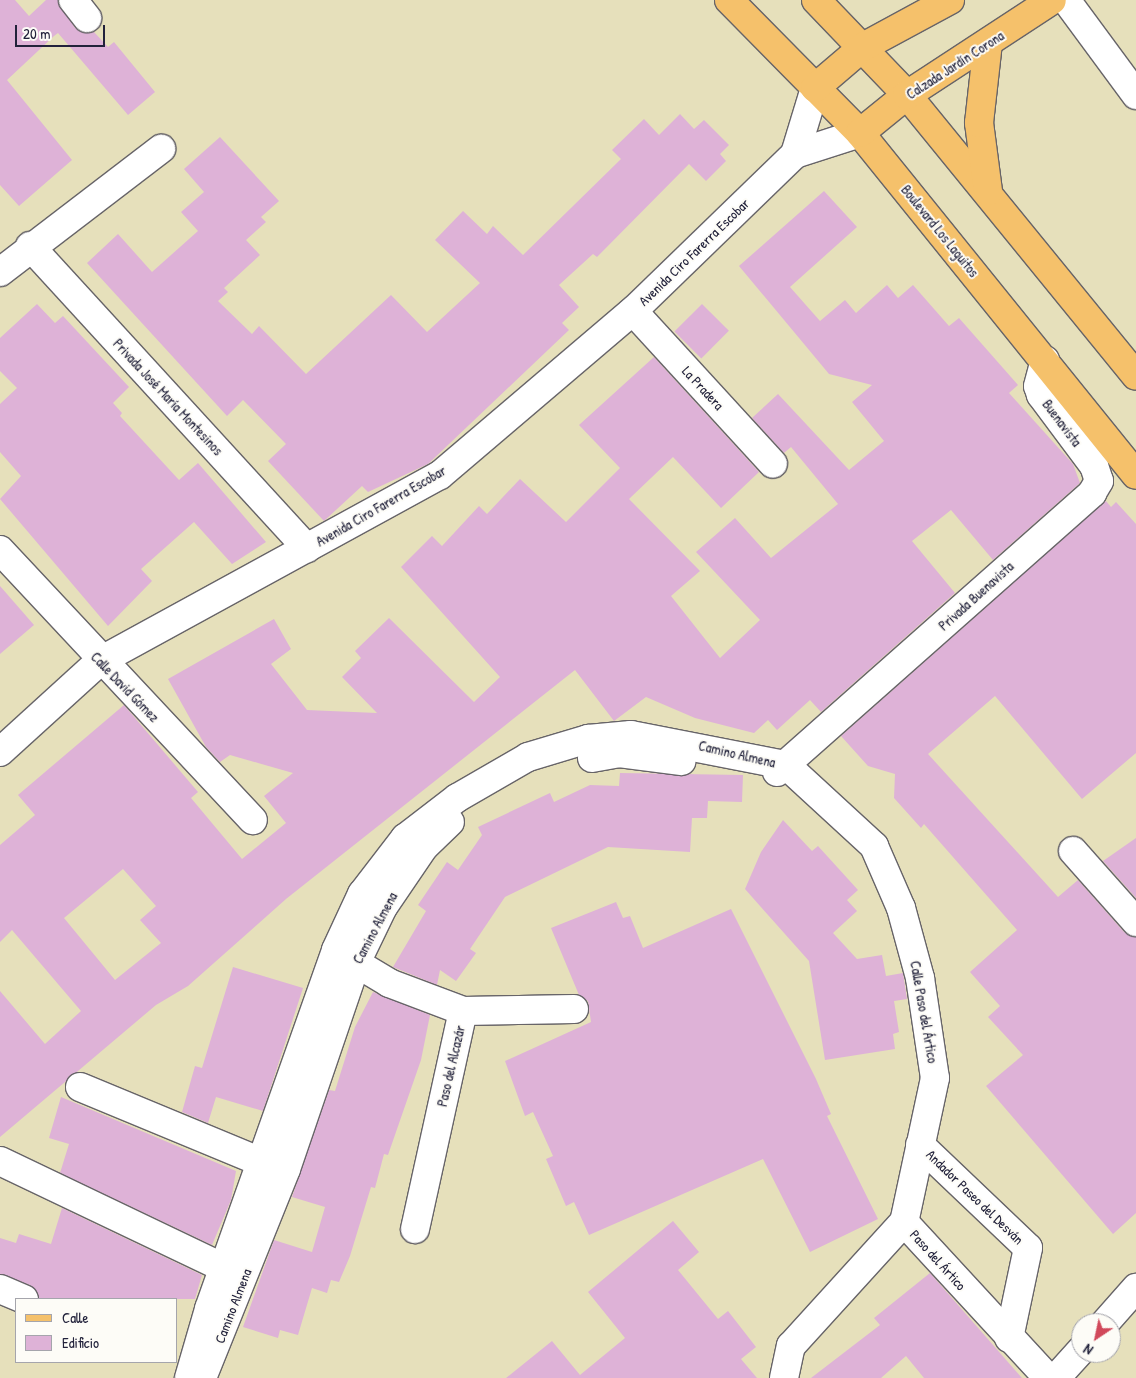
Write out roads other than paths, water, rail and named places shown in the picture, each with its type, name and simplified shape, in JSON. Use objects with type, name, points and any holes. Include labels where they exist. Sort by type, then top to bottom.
[{"type":"main road","name":"Boulevard Los Laguitos","points":[[729,0],[860,133],[1136,475]]},
{"type":"main road","points":[[816,0],[908,95],[1136,376]]},
{"type":"main road","points":[[815,88],[863,47],[950,0]]},
{"type":"main road","name":"Calzada Jardín Corona","points":[[860,133],[908,95],[1052,0]]},
{"type":"main road","points":[[988,42],[979,123],[988,192]]},
{"type":"street","points":[[1066,0],[1136,95]]},
{"type":"street","name":"Avenida Ciro Farerra Escobar","points":[[795,154],[815,88]]},
{"type":"street","name":"Avenida Ciro Farerra Escobar","points":[[0,752],[100,661],[440,475],[633,311],[795,154],[860,133]]},
{"type":"street","points":[[0,272],[30,246],[161,149]]},
{"type":"street","name":"Privada José María Montesinos","points":[[30,246],[307,548]]},
{"type":"street","name":"La Pradera","points":[[633,311],[773,464]]},
{"type":"street","name":"Buenavista","points":[[1045,360],[1038,386],[1041,395],[1094,466],[1099,482]]},
{"type":"street","name":"Privada Buenavista","points":[[781,769],[1092,493],[1099,482]]},
{"type":"street","name":"Calle David Gómez","points":[[0,550],[100,661],[253,820]]},
{"type":"street","name":"Camino Almena","points":[[198,1372],[224,1268],[336,950],[362,894],[405,838],[457,798],[528,757],[588,739],[614,737],[694,744],[781,769]]},
{"type":"street","name":"Camino Almena","points":[[198,1372],[286,1169],[356,963],[383,907],[424,847],[457,814],[538,773],[619,753],[781,769]]},
{"type":"street","name":"Calle Paso del Ártico","points":[[781,769],[874,846],[901,908],[920,978],[935,1078],[904,1222]]},
{"type":"street","points":[[1073,851],[1136,922]]},
{"type":"street","points":[[356,963],[389,983],[463,1011]]},
{"type":"street","name":"Paso del Alcazár","points":[[415,1229],[463,1011],[574,1009]]},
{"type":"street","points":[[80,1087],[261,1162]]},
{"type":"street","name":"Andador Paseo del Desván","points":[[920,1145],[1028,1248],[1009,1338]]},
{"type":"street","name":"Camino Almena","points":[[0,1161],[224,1268]]},
{"type":"street","name":"Paso del Ártico","points":[[784,1378],[792,1346],[904,1222],[1009,1338],[1048,1378]]},
{"type":"street","points":[[1114,1313],[1136,1288]]},
{"type":"street","points":[[0,1289],[22,1298]]},
{"type":"street","points":[[1056,1378],[1071,1361]]}]
